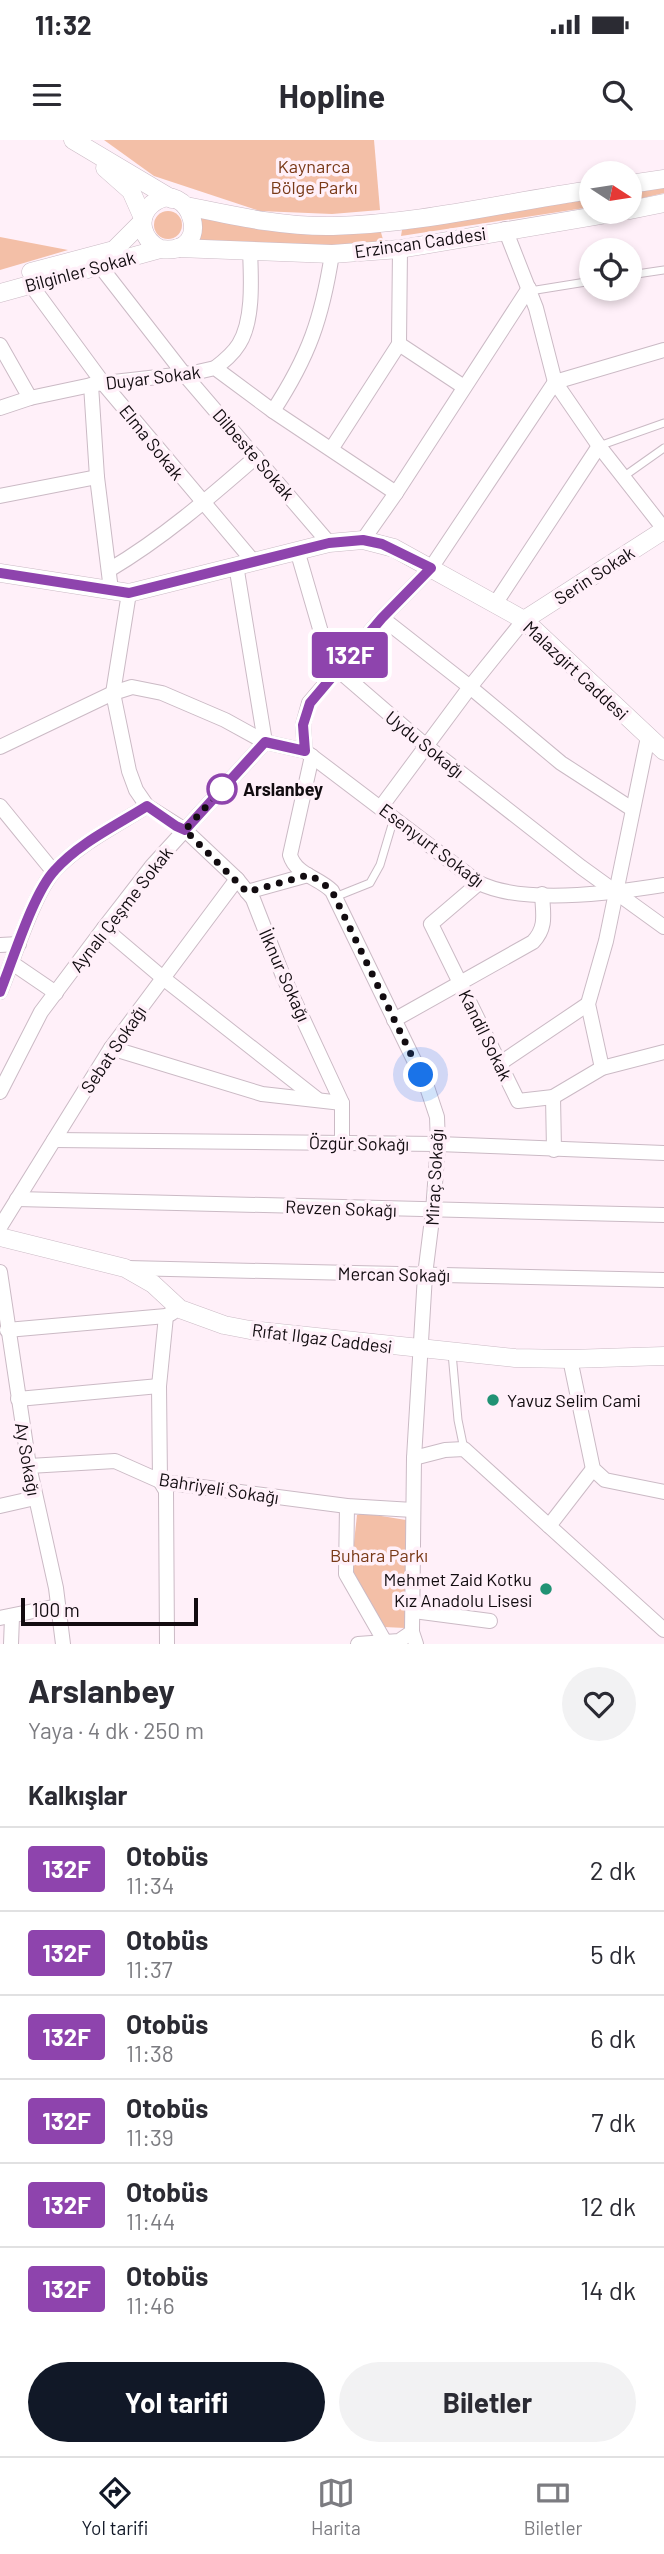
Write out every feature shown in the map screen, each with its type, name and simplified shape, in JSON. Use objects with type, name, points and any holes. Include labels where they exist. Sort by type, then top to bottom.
[{"type":"street","name":"Erzincan Caddesi","points":[[77,143],[179,202],[277,224],[334,226],[398,220],[579,192]]},
{"type":"street","name":"Erzincan Caddesi","points":[[77,143],[131,191],[143,220],[146,239],[169,249],[332,254],[400,249],[579,218]]},
{"type":"street","points":[[642,182],[664,178]]},
{"type":"street","points":[[143,220],[150,206],[156,201],[179,202],[191,212],[194,228],[191,237],[169,249]]},
{"type":"street","points":[[642,208],[664,203]]},
{"type":"street","name":"Bilginler Sokak","points":[[0,281],[114,250],[143,220]]},
{"type":"street","points":[[332,448],[399,344],[400,249],[390,236],[398,220]]},
{"type":"street","points":[[505,229],[530,290],[555,382],[598,446],[664,529]]},
{"type":"street","name":"Bilginler Sokak","points":[[0,293],[169,249]]},
{"type":"street","points":[[215,368],[231,356],[241,342],[252,285],[250,250]]},
{"type":"street","points":[[273,411],[300,367],[316,332],[326,296],[332,254]]},
{"type":"street","name":"Dilbeste Sokak","points":[[100,267],[184,374],[329,543]]},
{"type":"street","name":"Elma Sokak","points":[[31,285],[97,384],[203,504],[245,563]]},
{"type":"street","points":[[363,540],[530,290]]},
{"type":"street","points":[[399,344],[464,387]]},
{"type":"street","points":[[0,345],[30,398]]},
{"type":"street","points":[[0,747],[113,693],[132,687],[162,693],[225,720],[265,742],[309,754],[303,725],[310,703],[382,618],[431,568],[555,382],[664,351]]},
{"type":"street","name":"Duyar Sokak","points":[[0,408],[30,398],[97,384],[215,368],[273,411],[396,493]]},
{"type":"street","points":[[0,992],[42,890],[53,871],[75,852],[147,806],[136,790],[129,771],[113,693],[120,592],[109,570],[97,477],[97,384]]},
{"type":"street","points":[[495,604],[598,446]]},
{"type":"street","points":[[109,570],[144,550],[203,504],[256,457]]},
{"type":"street","points":[[0,496],[97,477]]},
{"type":"street","name":"Serin Sokak","points":[[524,620],[664,529]]},
{"type":"street","name":"Malazgirt Caddesi","points":[[0,573],[120,592],[329,543],[363,540],[394,548],[524,620],[664,751]]},
{"type":"street","name":"Uydu Sokağı","points":[[297,551],[330,663],[425,746],[616,893],[664,926]]},
{"type":"street","points":[[245,563],[265,742]]},
{"type":"street","points":[[382,618],[569,769],[632,809]]},
{"type":"street","points":[[381,807],[470,687],[524,620]]},
{"type":"street","points":[[602,1069],[588,1004],[606,941],[648,737]]},
{"type":"street","name":"Aynalı Çeşme Sokak","points":[[0,1092],[41,1012],[104,928],[152,866],[265,742]]},
{"type":"street","name":"Esenyurt Sokağı","points":[[309,754],[479,883],[508,893],[542,894],[616,893],[664,885]]},
{"type":"street","name":"Miraç Sokağı","points":[[309,754],[290,855],[296,868],[327,886],[335,897],[433,1102],[437,1117],[438,1144],[425,1275],[414,1458],[414,1638]]},
{"type":"street","points":[[0,806],[53,871]]},
{"type":"street","name":"İlknur Sokağı","points":[[147,806],[185,830],[237,879],[247,892],[342,1103],[342,1143]]},
{"type":"street","points":[[247,892],[308,875]]},
{"type":"street","name":"Sebat Sokağı","points":[[0,1227],[111,1048],[237,879]]},
{"type":"street","name":"Kandil Sokak","points":[[479,883],[431,924],[518,1101],[553,1097],[602,1069],[664,1052]]},
{"type":"street","points":[[394,1020],[533,942],[544,926],[542,894]]},
{"type":"street","points":[[104,928],[317,1099]]},
{"type":"street","points":[[0,945],[19,944]]},
{"type":"street","points":[[12,963],[56,993]]},
{"type":"street","points":[[499,1064],[588,1004]]},
{"type":"street","points":[[111,1048],[262,1094],[342,1103]]},
{"type":"street","points":[[553,1097],[554,1150]]},
{"type":"street","name":"Özgür Sokağı","points":[[54,1140],[438,1144],[664,1153]]},
{"type":"street","name":"Revzen Sokağı","points":[[17,1199],[664,1215]]},
{"type":"street","name":"Rıfat Ilgaz Caddesi","points":[[0,1237],[125,1268],[153,1284],[173,1312],[250,1330],[515,1358],[664,1356]]},
{"type":"street","name":"Mercan Sokağı","points":[[125,1268],[664,1280]]},
{"type":"street","name":"Ay Sokağı","points":[[0,1272],[29,1466],[56,1588],[63,1644]]},
{"type":"street","points":[[8,1330],[173,1312],[159,1386],[160,1481],[166,1491],[167,1644]]},
{"type":"street","points":[[570,1359],[593,1469],[605,1480],[664,1492]]},
{"type":"street","points":[[18,1399],[159,1386]]},
{"type":"street","points":[[414,1458],[445,1450],[464,1449],[664,1630]]},
{"type":"street","name":"Bahriyeli Sokağı","points":[[29,1466],[115,1461],[160,1481],[348,1506],[413,1510]]},
{"type":"street","points":[[549,1526],[593,1469]]},
{"type":"street","points":[[0,1506],[35,1498]]},
{"type":"street","points":[[348,1506],[346,1574],[385,1642]]},
{"type":"street","points":[[11,1644],[6,1618],[58,1606]]},
{"type":"street","points":[[414,1611],[490,1620]]},
{"type":"street","points":[[358,1644],[414,1638]]},
{"type":"lane","points":[[642,273],[664,270]]},
{"type":"lane","points":[[530,290],[579,283]]},
{"type":"lane","points":[[598,446],[664,423]]},
{"type":"lane","points":[[623,477],[664,448]]},
{"type":"lane","points":[[335,897],[370,883],[380,865],[394,818]]},
{"type":"lane","points":[[452,1353],[464,1449]]},
{"type":"green space","name":"Kaynarca Bölge Parkı","points":[[104,140],[374,140],[380,210],[332,214],[260,211],[154,176]]},
{"type":"green space","points":[[664,186],[664,193],[642,198],[642,191]]},
{"type":"green space","points":[[579,201],[579,209],[401,236],[402,230]]},
{"type":"green space","points":[[168,211],[178,215],[182,225],[178,235],[168,239],[158,235],[154,225],[158,215]]},
{"type":"green space","points":[[197,214],[261,230],[328,233],[380,229],[384,243],[311,247],[195,242]]},
{"type":"green space","points":[[0,237],[68,250],[0,270]]},
{"type":"green space","name":"Buhara Parkı","points":[[363,1513],[406,1520],[405,1628],[384,1627],[351,1570],[357,1515]]},
{"type":"bus line","name":"132F","points":[[0,573],[129,593],[329,543],[363,540],[394,548],[431,568],[382,618],[310,703],[303,725],[305,751],[265,742],[185,830],[147,806],[75,852],[53,871],[37,901],[0,992]]},
{"type":"place","name":"Arslanbey","points":[[222,789]]},
{"type":"place","name":"Yavuz Selim Cami","points":[[493,1400]]},
{"type":"place","name":"Mehmet Zaid Kotku Kız Anadolu Lisesi","points":[[546,1589]]},
{"type":"route","points":[[222,789],[185,830],[237,879],[247,892],[308,875],[332,891],[421,1075]]}]
